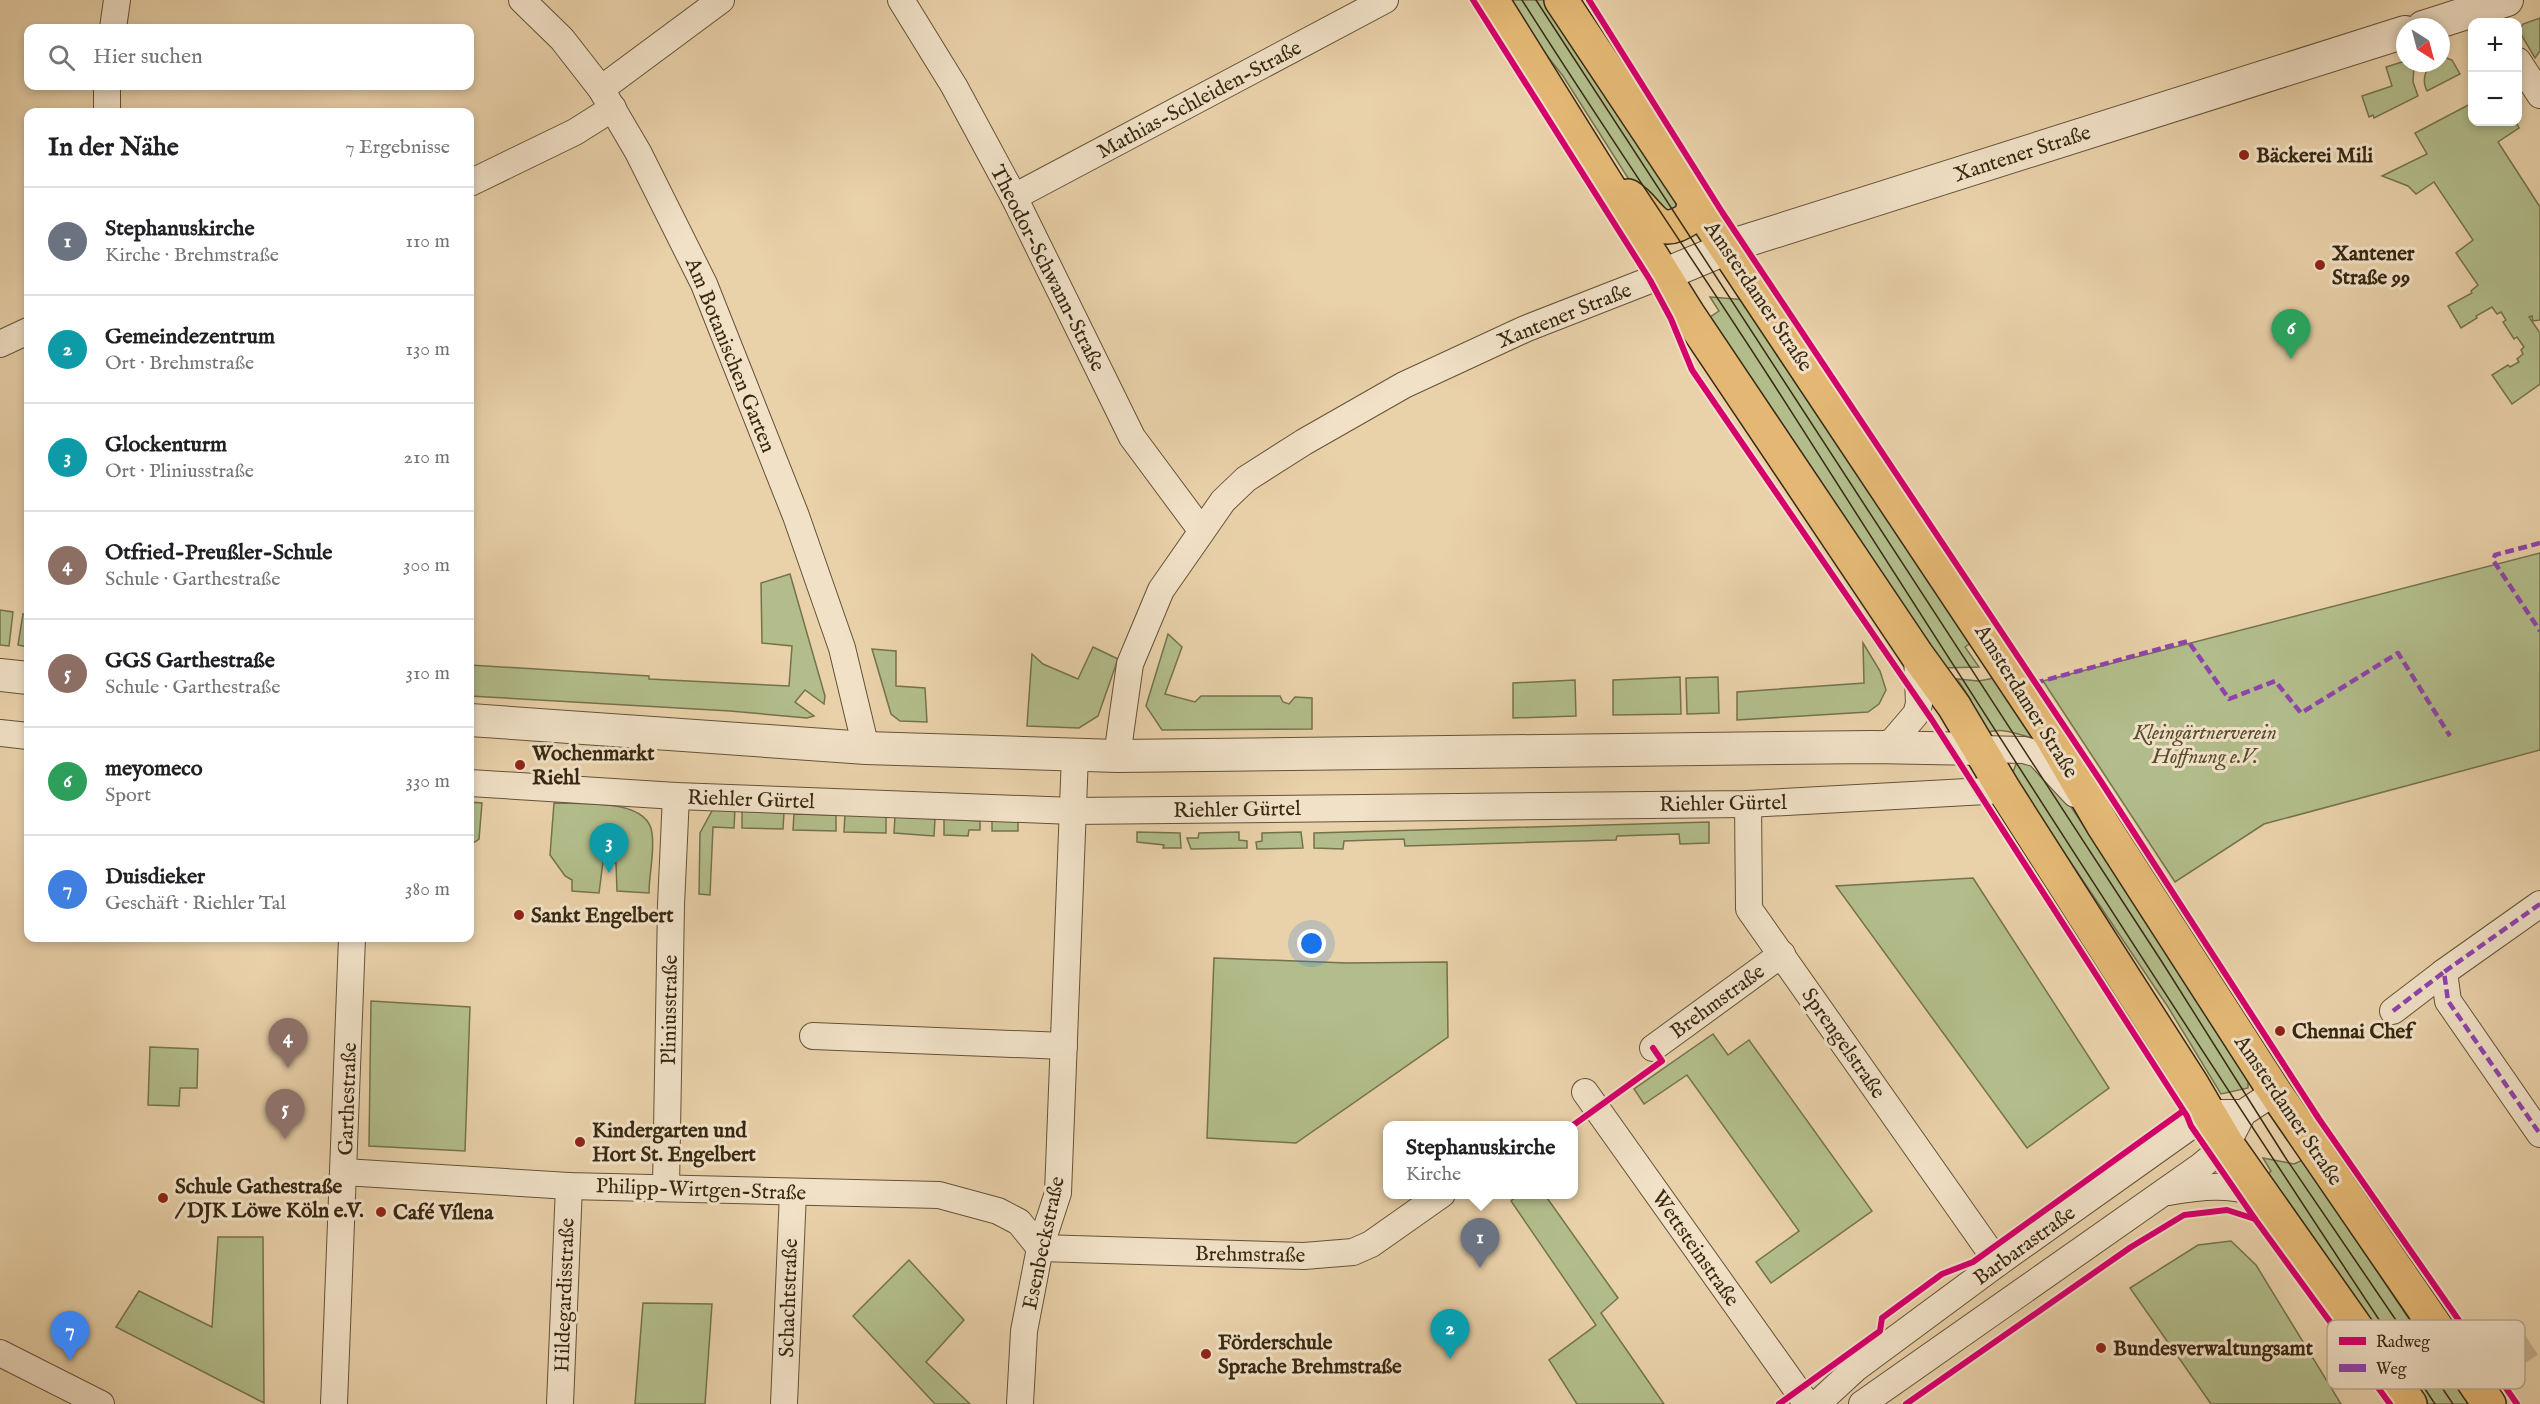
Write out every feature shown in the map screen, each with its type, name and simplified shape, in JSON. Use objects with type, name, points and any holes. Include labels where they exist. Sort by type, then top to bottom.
[{"type":"main road","points":[[1492,0],[1663,274],[1917,655],[1954,706],[2004,790],[2227,1144],[2351,1320]]},
{"type":"main road","name":"Amsterdamer Straße","points":[[1561,0],[2050,734],[2103,825],[2275,1092],[2431,1320]]},
{"type":"main road","points":[[1604,180],[1632,198],[1656,225],[1670,227],[1680,225],[1691,217],[1695,200]]},
{"type":"main road","points":[[2399,1389],[2410,1404]]},
{"type":"street","points":[[113,24],[117,0]]},
{"type":"street","name":"Am Botanischen Garten","points":[[522,0],[562,39],[607,99],[638,152],[704,284],[796,516],[842,648],[866,748]]},
{"type":"street","points":[[474,181],[575,132],[607,99],[721,0]]},
{"type":"street","name":"Theodor-Schwann-Straße","points":[[901,0],[954,87],[1014,197],[1132,437],[1202,530]]},
{"type":"street","name":"Mathias-Schleiden-Straße","points":[[1014,197],[1385,0]]},
{"type":"street","points":[[2450,21],[2494,10]]},
{"type":"street","name":"Xantener Straße","points":[[1117,756],[1130,664],[1161,590],[1223,501],[1246,480],[1304,442],[1404,385],[1525,329],[1726,247],[2396,35]]},
{"type":"street","points":[[2522,68],[2540,95]]},
{"type":"street","points":[[107,90],[107,108]]},
{"type":"street","points":[[0,344],[24,333]]},
{"type":"street","points":[[1872,747],[1892,741],[1916,714],[1919,704],[1917,655]]},
{"type":"street","points":[[0,675],[24,678]]},
{"type":"street","points":[[474,720],[866,748],[1117,756],[1872,747],[2025,750],[2038,754],[2103,825]]},
{"type":"street","points":[[0,733],[24,736]]},
{"type":"street","name":"Esenbeckstraße","points":[[1020,1404],[1024,1331],[1041,1248],[1058,1193],[1074,755]]},
{"type":"street","name":"Riehler Gürtel","points":[[474,783],[676,796],[1073,811],[1748,804],[2004,790]]},
{"type":"street","name":"Pliniusstraße","points":[[666,1187],[671,905],[676,796]]},
{"type":"street","name":"Sprengelstraße","points":[[1748,804],[1749,909],[1998,1263]]},
{"type":"street","points":[[2392,1011],[2540,903]]},
{"type":"street","name":"Garthestraße","points":[[334,1404],[352,942]]},
{"type":"street","name":"Brehmstraße","points":[[1653,1048],[1782,954]]},
{"type":"street","points":[[2444,972],[2448,1001],[2540,1134]]},
{"type":"street","points":[[813,1036],[1064,1046]]},
{"type":"street","name":"Wettsteinstraße","points":[[1585,1092],[1807,1404]]},
{"type":"street","name":"Barbarastraße","points":[[1862,1404],[2212,1157],[2227,1144],[2243,1113],[2275,1092]]},
{"type":"street","points":[[2209,1113],[2243,1113]]},
{"type":"street","name":"Barbarastraße","points":[[1817,1404],[1856,1368],[1998,1263],[2209,1113]]},
{"type":"street","name":"Philipp-Wirtgen-Straße","points":[[344,1172],[569,1186],[939,1195],[998,1211],[1019,1222],[1041,1248]]},
{"type":"street","name":"Hildegardisstraße","points":[[560,1404],[569,1186]]},
{"type":"street","name":"Barbarastraße","points":[[2162,1193],[2214,1186],[2233,1186],[2261,1193]]},
{"type":"street","name":"Schachtstraße","points":[[784,1404],[793,1192]]},
{"type":"street","name":"Brehmstraße","points":[[1041,1248],[1304,1256],[1353,1252],[1371,1244],[1435,1199]]},
{"type":"street","points":[[0,1353],[101,1404]]},
{"type":"green space","points":[[1509,0],[1548,0],[1682,211],[1649,211],[1563,76],[1529,33]]},
{"type":"green space","points":[[2540,18],[2540,51],[2535,58],[2522,36],[2523,24]]},
{"type":"green space","points":[[2450,59],[2460,74],[2427,91],[2424,80],[2426,73],[2450,72]]},
{"type":"green space","points":[[2396,64],[2396,72],[2414,72],[2413,82],[2418,96],[2374,118],[2373,115],[2369,117],[2362,96],[2392,86],[2386,67]]},
{"type":"green space","points":[[2468,105],[2468,126],[2518,126],[2519,128],[2498,142],[2540,207],[2540,320],[2533,321],[2532,316],[2529,317],[2540,333],[2540,384],[2512,404],[2492,375],[2508,365],[2510,367],[2519,362],[2517,359],[2523,354],[2521,350],[2524,347],[2517,337],[2514,339],[2503,322],[2506,320],[2501,312],[2497,314],[2492,307],[2461,328],[2448,306],[2472,293],[2471,291],[2478,285],[2456,253],[2473,240],[2434,182],[2416,194],[2408,186],[2382,176],[2427,154],[2415,133]]},
{"type":"green space","points":[[1710,297],[1748,300],[1974,641],[1965,647],[1979,667],[1940,668],[1710,317],[1719,311]]},
{"type":"green space","name":"Kleingärtnerverein Hoffnung e.V.","points":[[2540,553],[2540,750],[2264,824],[2175,882],[2043,681]]},
{"type":"green space","points":[[790,574],[825,696],[824,704],[805,690],[795,702],[814,716],[807,718],[730,711],[474,696],[474,665],[649,676],[649,679],[789,686],[792,646],[762,643],[761,583]]},
{"type":"green space","points":[[0,610],[13,612],[9,646],[0,645]]},
{"type":"green space","points":[[23,614],[24,614],[24,646],[18,645]]},
{"type":"green space","points":[[1168,634],[1182,647],[1165,694],[1195,702],[1201,696],[1280,696],[1283,702],[1289,704],[1295,697],[1312,698],[1312,729],[1162,730],[1146,706]]},
{"type":"green space","points":[[1863,643],[1880,671],[1886,690],[1879,704],[1868,712],[1737,720],[1737,692],[1864,683]]},
{"type":"green space","points":[[1093,647],[1118,659],[1098,716],[1079,728],[1027,726],[1032,654],[1043,664],[1078,679]]},
{"type":"green space","points":[[872,649],[896,651],[896,686],[925,688],[927,722],[900,721],[891,714]]},
{"type":"green space","points":[[1680,677],[1681,714],[1613,715],[1613,680]]},
{"type":"green space","points":[[1718,677],[1719,713],[1687,714],[1686,678]]},
{"type":"green space","points":[[1999,677],[2033,738],[2003,731],[1984,734],[1964,705],[1971,700],[1957,679],[1979,681]]},
{"type":"green space","points":[[1575,680],[1576,716],[1513,718],[1513,683]]},
{"type":"green space","points":[[2026,758],[2053,780],[2248,1071],[2248,1088],[2221,1094],[2168,1007],[2012,775],[2016,764]]},
{"type":"green space","points":[[474,802],[482,803],[479,839],[474,842]]},
{"type":"green space","points":[[554,803],[611,805],[626,808],[639,814],[648,822],[653,840],[649,893],[617,891],[616,863],[603,862],[599,893],[572,891],[572,880],[565,876],[550,855]]},
{"type":"green space","points":[[735,808],[734,828],[713,827],[710,895],[699,894],[700,833],[713,809]]},
{"type":"green space","points":[[742,810],[784,812],[783,829],[742,828]]},
{"type":"green space","points":[[794,814],[836,815],[836,831],[793,830]]},
{"type":"green space","points":[[845,814],[886,816],[886,833],[844,832]]},
{"type":"green space","points":[[895,816],[935,819],[934,836],[894,833]]},
{"type":"green space","points":[[944,819],[980,821],[980,830],[969,830],[968,836],[944,835]]},
{"type":"green space","points":[[992,820],[1018,821],[1018,831],[992,831]]},
{"type":"green space","points":[[1709,822],[1709,843],[1680,844],[1679,834],[1617,836],[1616,840],[1405,846],[1404,839],[1344,841],[1343,849],[1314,848],[1314,833]]},
{"type":"green space","points":[[1137,832],[1180,833],[1181,848],[1163,848],[1164,845],[1137,842]]},
{"type":"green space","points":[[1239,832],[1239,840],[1247,841],[1247,848],[1191,849],[1187,838],[1198,838],[1199,833]]},
{"type":"green space","points":[[1301,832],[1303,848],[1257,849],[1256,842],[1262,841],[1262,833]]},
{"type":"green space","points":[[1973,878],[2109,1088],[2027,1148],[1836,886]]},
{"type":"green space","points":[[1214,958],[1347,963],[1447,962],[1448,1037],[1296,1143],[1207,1138]]},
{"type":"green space","points":[[371,1001],[470,1007],[465,1151],[369,1146]]},
{"type":"green space","points":[[1713,1034],[1728,1055],[1749,1040],[1872,1211],[1771,1283],[1756,1262],[1799,1231],[1687,1075],[1644,1104],[1634,1089]]},
{"type":"green space","points":[[150,1047],[198,1049],[197,1088],[180,1088],[179,1106],[148,1105]]},
{"type":"green space","points":[[2263,1158],[2294,1164],[2303,1160],[2410,1320],[2369,1320],[2266,1175],[2271,1171]]},
{"type":"green space","points":[[1513,1199],[1548,1199],[1618,1298],[1601,1313],[1664,1404],[1577,1404],[1549,1360],[1596,1325],[1511,1201]]},
{"type":"green space","points":[[218,1237],[263,1237],[264,1403],[116,1327],[139,1291],[212,1327]]},
{"type":"green space","points":[[2231,1241],[2256,1265],[2327,1381],[2327,1389],[2332,1389],[2341,1404],[2211,1404],[2130,1288],[2198,1245]]},
{"type":"green space","points":[[909,1260],[964,1320],[926,1362],[970,1404],[935,1404],[853,1316]]},
{"type":"green space","points":[[643,1303],[712,1304],[705,1404],[635,1404]]},
{"type":"green space","points":[[2417,1389],[2458,1389],[2469,1404],[2428,1404]]},
{"type":"tunnel","points":[[2525,1348],[2540,1338]]},
{"type":"tram line","points":[[1522,0],[1771,380],[2018,766],[2379,1320]]},
{"type":"tram line","points":[[1536,0],[2162,962],[2285,1157],[2396,1320]]},
{"type":"tram line","points":[[2425,1389],[2435,1404]]},
{"type":"tram line","points":[[2443,1389],[2453,1404]]},
{"type":"marked path","points":[[2540,543],[2495,555],[2493,560],[2540,631]]},
{"type":"marked path","points":[[2035,683],[2188,641],[2229,699],[2275,681],[2301,713],[2398,653],[2450,736]]},
{"type":"marked path","points":[[2540,904],[2444,972],[2448,1001],[2540,1134]]},
{"type":"marked path","points":[[2393,1011],[2444,972]]},
{"type":"cycle path","points":[[1473,0],[1650,280],[1671,319],[1692,370],[1932,720],[2187,1116],[2191,1126],[2329,1320]]},
{"type":"cycle path","points":[[1589,0],[1722,212],[2100,780],[2319,1119],[2459,1320]]},
{"type":"cycle path","points":[[1578,1122],[1662,1061],[1653,1048]]},
{"type":"cycle path","points":[[1779,1404],[1880,1331],[1882,1318],[1942,1274],[1973,1262],[2183,1111]]},
{"type":"cycle path","points":[[1906,1404],[2131,1247],[2184,1215],[2227,1210],[2255,1219]]},
{"type":"cycle path","points":[[2379,1389],[2390,1404]]},
{"type":"cycle path","points":[[2507,1389],[2517,1404]]},
{"type":"place","name":"Bäckerei Mili","points":[[2244,155]]},
{"type":"place","name":"Xantener Straße 99","points":[[2320,265]]},
{"type":"place","name":"meyomeco","points":[[2291,359]]},
{"type":"place","name":"Wochenmarkt Riehl","points":[[520,765]]},
{"type":"place","name":"Glockenturm","points":[[609,873]]},
{"type":"place","name":"Sankt Engelbert","points":[[519,915]]},
{"type":"place","name":"Chennai Chef","points":[[2280,1031]]},
{"type":"place","name":"Otfried-Preußler-Schule","points":[[288,1068]]},
{"type":"place","name":"GGS Garthestraße","points":[[285,1139]]},
{"type":"place","name":"Kindergarten und Hort St. Engelbert","points":[[580,1142]]},
{"type":"place","name":"Schule Gathestraße / DJK Löwe Köln e.V.","points":[[163,1198]]},
{"type":"place","name":"Café Vílena","points":[[381,1212]]},
{"type":"place","name":"Stephanuskirche","points":[[1480,1268]]},
{"type":"place","name":"Bundesverwaltungsamt","points":[[2101,1348]]},
{"type":"place","name":"Förderschule Sprache Brehmstraße","points":[[1206,1354]]},
{"type":"place","name":"Gemeindezentrum","points":[[1450,1359]]},
{"type":"place","name":"Duisdieker","points":[[70,1361]]}]
